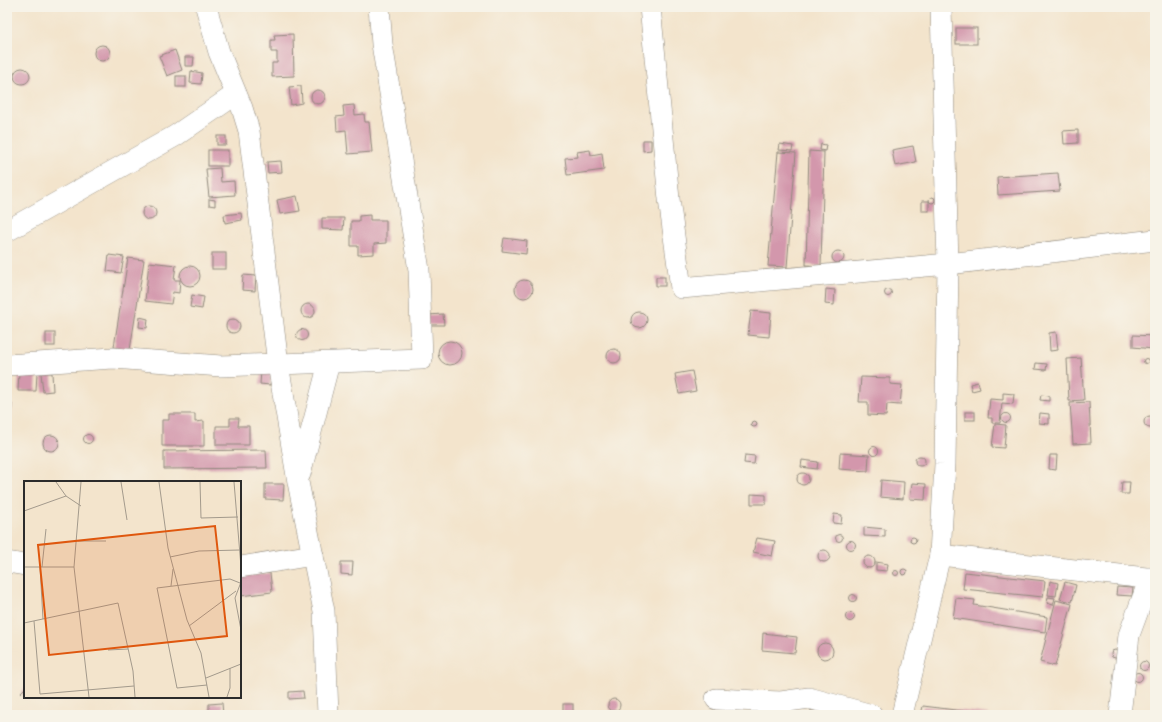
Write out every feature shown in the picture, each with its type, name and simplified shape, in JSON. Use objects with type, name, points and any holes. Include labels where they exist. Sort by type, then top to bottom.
[{"type":"street","points":[[206,7],[219,52],[249,131],[278,364],[298,482],[324,611],[328,715]]},
{"type":"street","points":[[7,366],[113,358],[221,366],[422,359],[419,270],[382,44],[379,7]]},
{"type":"street","points":[[650,7],[669,199],[681,288],[948,264],[1155,240]]},
{"type":"street","points":[[902,715],[940,555],[945,464],[948,264],[941,7]]},
{"type":"street","points":[[7,231],[175,136],[236,94]]},
{"type":"street","points":[[298,482],[329,363]]},
{"type":"street","points":[[241,566],[313,555]]},
{"type":"street","points":[[940,555],[1152,578],[1129,635],[1120,715]]},
{"type":"street","points":[[7,562],[24,565]]},
{"type":"street","points":[[716,700],[781,702],[809,698],[872,715]]},
{"type":"building","points":[[956,28],[977,28],[977,44],[956,44]]},
{"type":"building","points":[[293,34],[294,76],[272,77],[272,63],[277,63],[277,52],[271,52],[271,40],[275,40],[274,35]]},
{"type":"building","points":[[102,45],[108,47],[110,53],[108,59],[102,61],[96,59],[94,53],[96,47]]},
{"type":"building","points":[[175,50],[182,70],[167,76],[159,56]]},
{"type":"building","points":[[185,57],[194,57],[193,66],[185,66]]},
{"type":"building","points":[[19,68],[25,68],[30,73],[28,82],[25,84],[19,84],[14,79],[14,73]]},
{"type":"building","points":[[191,71],[202,73],[201,84],[190,83]]},
{"type":"building","points":[[176,76],[186,76],[186,87],[176,87]]},
{"type":"building","points":[[301,86],[302,103],[291,105],[289,87]]},
{"type":"building","points":[[315,90],[321,90],[325,94],[325,100],[321,104],[315,104],[311,100],[311,94]]},
{"type":"building","points":[[354,105],[355,115],[364,114],[365,122],[369,122],[372,152],[348,154],[346,130],[337,131],[336,117],[344,116],[343,106]]},
{"type":"building","points":[[1078,130],[1078,143],[1064,144],[1063,131]]},
{"type":"building","points":[[217,136],[226,136],[226,145],[217,145]]},
{"type":"building","points":[[643,140],[651,140],[651,150],[643,151]]},
{"type":"building","points":[[780,144],[793,146],[792,151],[779,150]]},
{"type":"building","points":[[821,144],[826,145],[825,151],[820,150]]},
{"type":"building","points":[[913,146],[916,162],[895,166],[892,150]]},
{"type":"building","points":[[208,150],[228,150],[228,166],[208,166]]},
{"type":"building","points":[[590,150],[591,155],[602,153],[604,170],[567,175],[565,158],[578,157],[577,152]]},
{"type":"building","points":[[809,151],[824,152],[821,266],[806,265]]},
{"type":"building","points":[[778,152],[796,153],[787,267],[768,266]]},
{"type":"building","points":[[281,161],[282,172],[268,173],[267,162]]},
{"type":"building","points":[[220,168],[221,182],[234,181],[235,195],[209,197],[206,169]]},
{"type":"building","points":[[1058,173],[1060,191],[998,195],[997,177]]},
{"type":"building","points":[[297,196],[300,211],[280,214],[277,200]]},
{"type":"building","points":[[932,197],[935,200],[932,203],[929,200]]},
{"type":"building","points":[[209,199],[215,200],[215,206],[209,205]]},
{"type":"building","points":[[922,201],[929,201],[929,211],[922,211]]},
{"type":"building","points":[[146,206],[152,206],[156,210],[156,216],[152,220],[146,220],[142,216],[142,210]]},
{"type":"building","points":[[241,213],[242,220],[225,223],[224,215]]},
{"type":"building","points":[[370,215],[370,220],[386,220],[386,243],[374,244],[374,254],[358,255],[358,246],[351,246],[351,221],[359,221],[359,216]]},
{"type":"building","points":[[322,218],[344,218],[343,230],[322,229]]},
{"type":"building","points":[[504,238],[527,241],[526,254],[502,251]]},
{"type":"building","points":[[836,251],[840,251],[844,257],[840,263],[836,263],[832,259],[832,255]]},
{"type":"building","points":[[212,253],[226,253],[226,269],[212,269]]},
{"type":"building","points":[[109,255],[124,257],[121,273],[107,271]]},
{"type":"building","points":[[128,258],[144,260],[130,350],[114,347]]},
{"type":"building","points":[[149,262],[176,265],[174,280],[180,280],[179,293],[173,292],[171,304],[145,301]]},
{"type":"building","points":[[190,266],[197,269],[200,276],[197,283],[190,286],[183,283],[180,276],[183,269]]},
{"type":"building","points":[[243,275],[256,276],[255,291],[242,290]]},
{"type":"building","points":[[656,277],[665,277],[665,286],[656,286]]},
{"type":"building","points":[[524,280],[530,283],[533,289],[530,295],[524,298],[518,295],[515,289],[518,283]]},
{"type":"building","points":[[826,289],[835,290],[834,305],[825,304]]},
{"type":"building","points":[[888,289],[891,290],[891,296],[888,297],[885,296],[884,293],[885,290]]},
{"type":"building","points":[[192,295],[204,297],[202,309],[190,307]]},
{"type":"building","points":[[308,304],[313,306],[315,311],[313,316],[308,318],[303,316],[301,311],[303,306]]},
{"type":"building","points":[[751,311],[771,313],[769,337],[748,335]]},
{"type":"building","points":[[639,312],[646,317],[647,320],[642,327],[639,328],[632,323],[631,320],[636,313]]},
{"type":"building","points":[[443,314],[444,325],[429,325],[428,315]]},
{"type":"building","points":[[140,317],[148,319],[147,328],[139,327]]},
{"type":"building","points":[[233,319],[238,321],[240,326],[238,331],[233,333],[228,331],[226,326],[228,321]]},
{"type":"building","points":[[300,330],[304,330],[306,331],[306,339],[300,340],[297,337],[297,333]]},
{"type":"building","points":[[1056,332],[1058,350],[1050,351],[1049,333]]},
{"type":"building","points":[[46,333],[55,333],[55,346],[46,346]]},
{"type":"building","points":[[1133,335],[1154,336],[1153,349],[1133,347]]},
{"type":"building","points":[[450,341],[458,345],[462,353],[458,361],[450,365],[442,361],[438,353],[442,345]]},
{"type":"building","points":[[611,349],[617,349],[621,353],[621,359],[617,363],[611,363],[607,359],[607,353]]},
{"type":"building","points":[[1081,358],[1084,400],[1069,401],[1067,359]]},
{"type":"building","points":[[1146,358],[1149,361],[1146,364],[1143,361]]},
{"type":"building","points":[[1036,363],[1047,364],[1046,370],[1035,369]]},
{"type":"building","points":[[261,371],[272,371],[270,385],[260,384]]},
{"type":"building","points":[[692,371],[696,391],[679,394],[675,374]]},
{"type":"building","points":[[19,372],[37,373],[36,391],[18,391]]},
{"type":"building","points":[[41,373],[52,373],[53,391],[43,392]]},
{"type":"building","points":[[861,377],[890,378],[890,384],[902,385],[900,405],[887,404],[886,416],[868,415],[868,402],[859,402]]},
{"type":"building","points":[[978,382],[980,389],[972,391],[970,384]]},
{"type":"building","points":[[1003,393],[1014,394],[1013,404],[1002,403],[1000,423],[992,423],[992,418],[988,418],[990,399],[1003,400]]},
{"type":"building","points":[[1041,395],[1049,396],[1049,401],[1040,400]]},
{"type":"building","points":[[1089,402],[1091,443],[1073,444],[1070,403]]},
{"type":"building","points":[[7,404],[12,404],[11,417],[7,417]]},
{"type":"building","points":[[965,412],[975,412],[975,420],[965,420]]},
{"type":"building","points":[[1006,413],[1011,418],[1006,423],[1001,418]]},
{"type":"building","points":[[1040,413],[1049,414],[1049,424],[1039,423]]},
{"type":"building","points":[[169,414],[195,414],[195,422],[204,421],[204,446],[162,446],[162,420],[169,420]]},
{"type":"building","points":[[1148,416],[1152,416],[1156,422],[1152,428],[1148,428],[1144,424],[1144,420]]},
{"type":"building","points":[[230,418],[239,418],[238,426],[249,426],[249,445],[216,445],[216,426],[230,426]]},
{"type":"building","points":[[754,421],[757,424],[754,427],[751,424]]},
{"type":"building","points":[[995,424],[1006,425],[1004,448],[992,447]]},
{"type":"building","points":[[51,435],[57,437],[59,443],[57,449],[51,451],[45,449],[43,443],[45,437]]},
{"type":"building","points":[[86,435],[90,435],[92,439],[90,443],[86,443],[84,441],[84,437]]},
{"type":"building","points":[[874,446],[879,451],[874,456],[869,451]]},
{"type":"building","points":[[266,450],[267,468],[164,469],[164,451]]},
{"type":"building","points":[[840,453],[869,455],[868,471],[839,469]]},
{"type":"building","points":[[745,455],[755,456],[754,464],[744,463]]},
{"type":"building","points":[[1050,455],[1057,455],[1056,470],[1049,469]]},
{"type":"building","points":[[918,456],[922,456],[924,457],[924,465],[918,466],[915,463],[915,459]]},
{"type":"building","points":[[802,460],[818,462],[817,469],[801,467]]},
{"type":"building","points":[[801,473],[805,473],[809,479],[805,485],[801,485],[797,481],[797,477]]},
{"type":"building","points":[[881,480],[904,482],[903,499],[880,497]]},
{"type":"building","points":[[1122,482],[1130,482],[1129,494],[1121,494]]},
{"type":"building","points":[[912,483],[926,484],[925,500],[910,499]]},
{"type":"building","points":[[265,484],[284,484],[283,500],[265,499]]},
{"type":"building","points":[[751,494],[766,495],[766,504],[751,504]]},
{"type":"building","points":[[834,514],[842,515],[841,524],[833,523]]},
{"type":"building","points":[[864,527],[885,529],[885,537],[864,536]]},
{"type":"building","points":[[839,535],[842,538],[839,541],[836,538]]},
{"type":"building","points":[[913,537],[916,540],[913,543],[910,540]]},
{"type":"building","points":[[757,538],[775,541],[772,556],[753,552]]},
{"type":"building","points":[[851,540],[856,545],[851,550],[846,545]]},
{"type":"building","points":[[822,550],[826,550],[830,556],[826,562],[822,562],[818,558],[818,554]]},
{"type":"building","points":[[867,556],[871,556],[875,562],[871,568],[867,568],[863,564],[863,560]]},
{"type":"building","points":[[341,562],[353,562],[352,575],[341,574]]},
{"type":"building","points":[[876,562],[888,564],[887,571],[876,570]]},
{"type":"building","points":[[904,569],[907,572],[904,575],[901,572]]},
{"type":"building","points":[[896,570],[899,573],[896,576],[893,573]]},
{"type":"building","points":[[965,572],[1045,581],[1043,597],[963,589]]},
{"type":"building","points":[[270,573],[272,592],[241,596],[241,576]]},
{"type":"building","points":[[1050,581],[1058,583],[1056,596],[1048,595]]},
{"type":"building","points":[[1065,582],[1076,585],[1072,602],[1060,599]]},
{"type":"building","points":[[1117,587],[1133,588],[1132,596],[1116,595]]},
{"type":"building","points":[[853,594],[857,598],[853,602],[849,598]]},
{"type":"building","points":[[1048,597],[1055,598],[1053,605],[1047,603]]},
{"type":"building","points":[[956,598],[975,600],[974,605],[1047,617],[1045,632],[953,618]]},
{"type":"building","points":[[1056,600],[1072,604],[1055,666],[1040,662]]},
{"type":"building","points":[[850,612],[855,617],[850,622],[845,617]]},
{"type":"building","points":[[763,633],[797,637],[795,653],[762,650]]},
{"type":"building","points":[[822,643],[828,643],[833,648],[831,657],[828,659],[822,659],[817,654],[817,648]]},
{"type":"building","points":[[1113,650],[1117,650],[1119,654],[1117,658],[1113,658],[1111,656],[1111,652]]},
{"type":"building","points":[[1144,661],[1149,666],[1144,671],[1139,666]]},
{"type":"building","points":[[1138,672],[1143,677],[1138,682],[1133,677]]},
{"type":"building","points":[[303,691],[304,698],[289,699],[289,692]]},
{"type":"building","points":[[612,699],[616,699],[620,705],[616,711],[612,711],[608,707],[608,703]]},
{"type":"building","points":[[222,703],[223,715],[209,715],[209,704]]},
{"type":"building","points":[[563,704],[573,704],[573,714],[563,714]]},
{"type":"building","points":[[923,706],[988,714],[988,715],[921,715]]},
{"type":"building","points":[[811,710],[824,712],[823,715],[810,715]]}]
